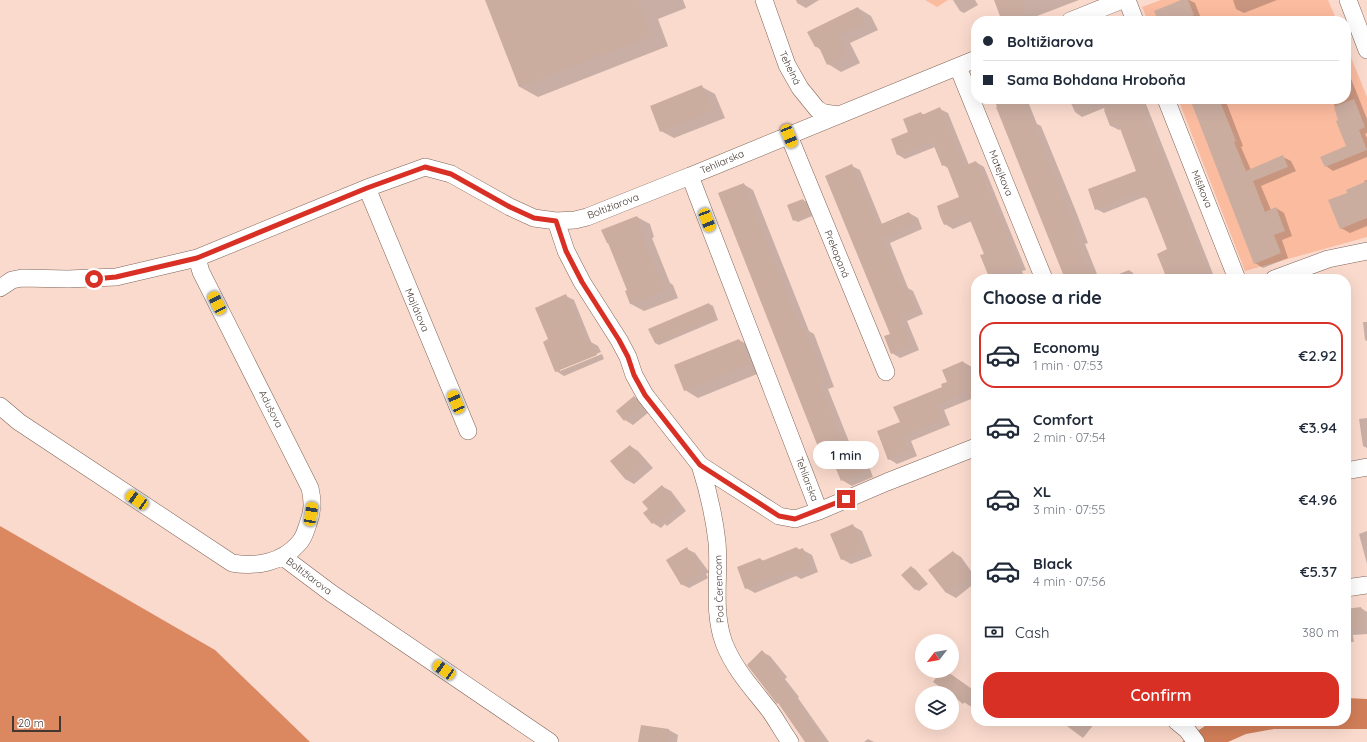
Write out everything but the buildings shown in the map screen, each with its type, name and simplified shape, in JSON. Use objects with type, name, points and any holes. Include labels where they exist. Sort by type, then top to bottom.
[{"type":"street","name":"Tehelná","points":[[764,0],[787,65],[800,88],[817,109],[824,113],[839,115]]},
{"type":"street","points":[[1082,16],[1122,0]]},
{"type":"street","points":[[1127,0],[1133,16]]},
{"type":"street","points":[[1348,0],[1367,50]]},
{"type":"street","name":"Tehliarska","points":[[819,511],[690,176],[971,61]]},
{"type":"street","name":"Matejkova","points":[[958,67],[971,99]]},
{"type":"street","name":"Matejkova","points":[[973,104],[1042,274]]},
{"type":"street","name":"Mišíkova","points":[[1168,104],[1235,274]]},
{"type":"street","name":"Prekopaná","points":[[789,136],[886,372]]},
{"type":"street","name":"Boltižiarova","points":[[367,188],[425,167],[451,174],[510,207],[534,218],[556,221],[575,220],[587,217],[690,176]]},
{"type":"street","points":[[0,288],[12,280],[22,278],[74,279],[116,277],[197,258],[367,188]]},
{"type":"street","name":"Majlátova","points":[[367,188],[468,431]]},
{"type":"street","name":"Pod Čerencom","points":[[556,221],[566,251],[582,282],[619,340],[628,357],[634,375],[645,395],[700,465],[779,516],[795,519],[819,511],[971,449]]},
{"type":"street","points":[[1288,274],[1328,259],[1367,251]]},
{"type":"street","name":"Adušova","points":[[197,258],[204,278],[310,488],[313,501],[307,528],[300,543],[283,557]]},
{"type":"street","name":"Boltižiarova","points":[[0,406],[19,422],[232,563],[245,565],[259,564],[274,561],[283,557],[331,593],[550,742]]},
{"type":"street","name":"Pod Čerencom","points":[[700,465],[708,491],[717,543],[717,604],[719,623],[723,638],[733,662],[771,712],[790,742]]},
{"type":"street","points":[[1351,469],[1367,467]]},
{"type":"street","points":[[1351,587],[1367,584]]},
{"type":"shaded area","points":[[925,0],[948,0],[937,7]]},
{"type":"shaded area","points":[[1161,0],[1328,0],[1335,16],[1146,16],[1142,7]]},
{"type":"shaded area","points":[[1351,57],[1367,97],[1367,237],[1245,271],[1180,104],[1351,104]]},
{"type":"shaded area","points":[[0,526],[215,650],[310,742],[0,742]]},
{"type":"shaded area","points":[[1351,698],[1367,699],[1367,729],[1274,729],[1246,734],[1228,742],[1182,742],[1205,726],[1351,726]]},
{"type":"route","points":[[94,279],[116,277],[197,258],[367,188],[425,167],[451,174],[510,207],[534,218],[556,221],[566,251],[582,282],[619,340],[628,357],[634,375],[645,395],[700,465],[779,516],[786,518],[795,519],[819,511],[846,499]]}]
